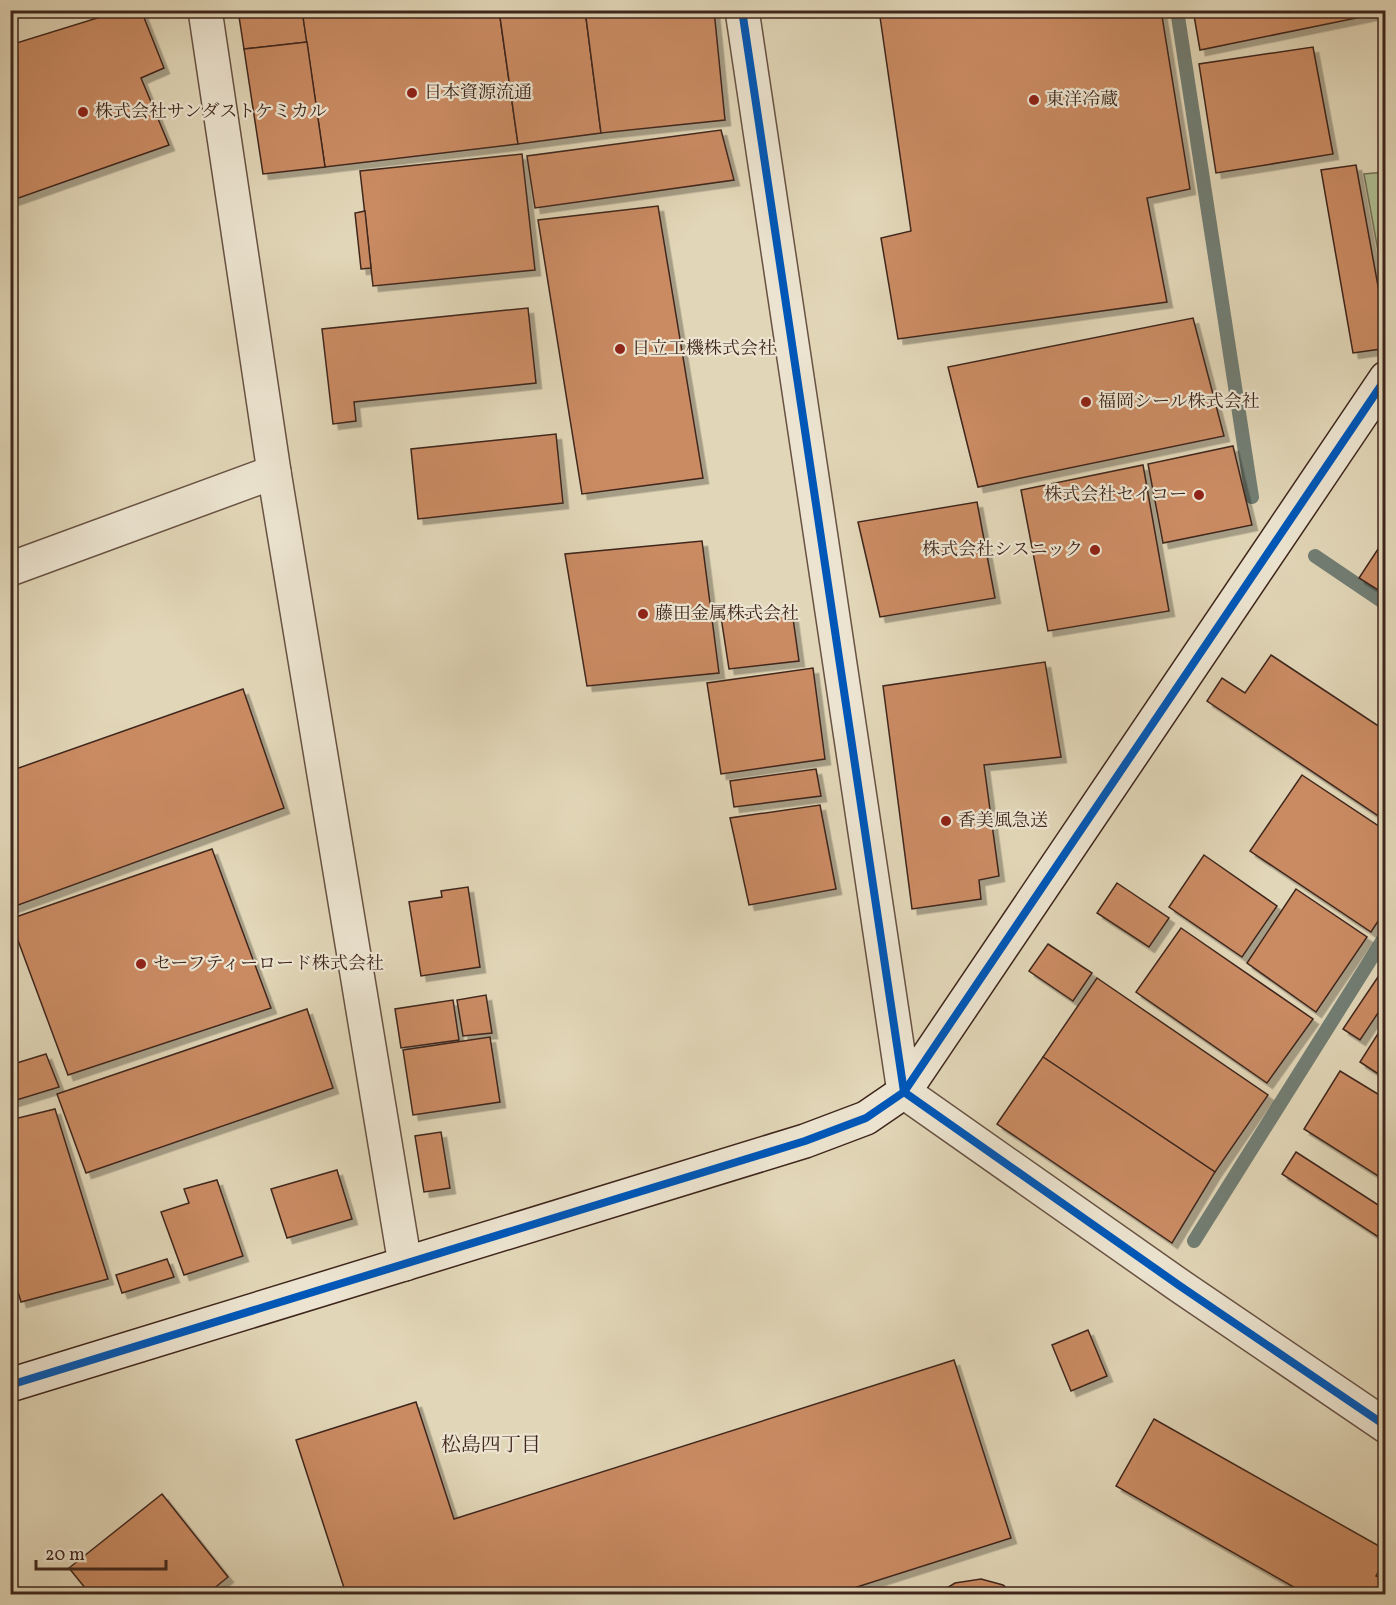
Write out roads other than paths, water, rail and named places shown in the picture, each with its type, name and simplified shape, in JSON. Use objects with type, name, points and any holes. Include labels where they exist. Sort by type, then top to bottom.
[{"type":"street","points":[[206,10],[274,472],[405,1264]]},
{"type":"street","points":[[742,10],[904,1092],[1180,1286],[1386,1426]]},
{"type":"street","points":[[10,1385],[805,1141],[867,1118],[904,1092],[1386,378]]},
{"type":"street","points":[[10,569],[274,472]]},
{"type":"waterway","points":[[1177,10],[1252,497]]},
{"type":"waterway","points":[[1315,556],[1386,604]]},
{"type":"waterway","points":[[1194,1241],[1386,935]]},
{"type":"place","name":"日本資源流通","points":[[412,93]]},
{"type":"place","name":"東洋冷蔵","points":[[1034,100]]},
{"type":"place","name":"株式会社サンダストケミカル","points":[[83,112]]},
{"type":"place","name":"日立工機株式会社","points":[[620,349]]},
{"type":"place","name":"福岡シール株式会社","points":[[1086,402]]},
{"type":"place","name":"株式会社セイコー","points":[[1199,495]]},
{"type":"place","name":"株式会社シスニック","points":[[1095,550]]},
{"type":"place","name":"藤田金属株式会社","points":[[643,614]]},
{"type":"place","name":"香美風急送","points":[[946,821]]},
{"type":"place","name":"セーフティーロード株式会社","points":[[141,964]]},
{"type":"district","name":"松島四丁目","points":[[491,1446]]}]
